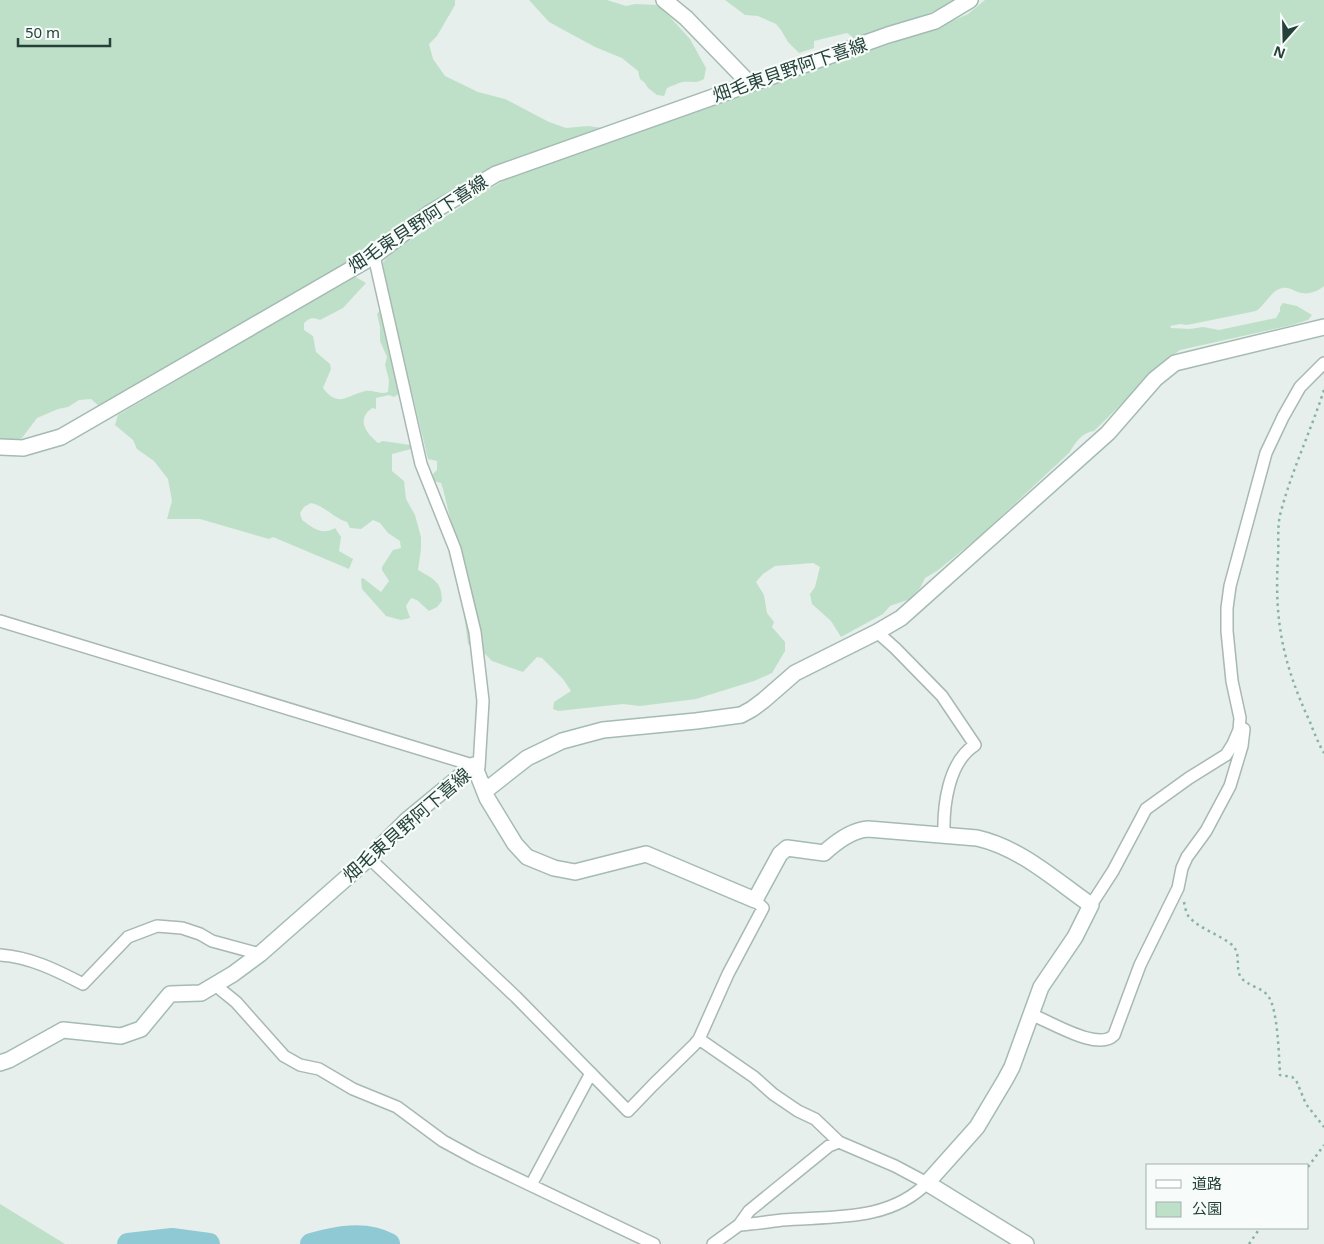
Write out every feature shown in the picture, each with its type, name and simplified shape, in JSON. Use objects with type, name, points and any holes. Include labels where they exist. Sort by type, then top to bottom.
[{"type":"main road","points":[[664,0],[686,18],[750,84]]},
{"type":"main road","name":"畑毛東貝野阿下喜線","points":[[0,447],[23,448],[60,437],[374,256],[430,214],[496,174],[935,20],[970,0]]},
{"type":"main road","points":[[474,765],[485,791],[527,758],[562,741],[603,730],[741,715],[758,705],[795,673],[901,618],[1108,433],[1155,379],[1175,364],[1324,327]]},
{"type":"main road","name":"畑毛東貝野阿下喜線","points":[[0,1063],[9,1060],[63,1030],[121,1036],[141,1029],[170,994],[201,993],[215,985],[260,954],[369,858],[406,821],[474,765],[487,798],[515,844],[527,857],[554,868],[575,872],[646,854],[755,900]]},
{"type":"main road","points":[[755,900],[780,854],[787,848],[824,853],[859,829],[868,829],[977,838],[1001,845],[1030,861],[1091,905],[1075,937],[1042,987],[1012,1067],[977,1127],[927,1183],[1026,1244]]},
{"type":"street","points":[[0,621],[479,767],[483,701],[475,632],[455,549],[421,464],[374,256]]},
{"type":"street","points":[[1032,1015],[1078,1037],[1087,1039],[1111,1038],[1140,965],[1176,893],[1182,868],[1187,857],[1211,823],[1234,776],[1244,735],[1244,726],[1240,718],[1232,681],[1227,631],[1227,608],[1232,579],[1266,453],[1300,387],[1324,363]]},
{"type":"street","points":[[877,632],[942,696],[975,744],[967,750],[958,763],[945,811],[944,836]]},
{"type":"street","points":[[1091,905],[1104,883],[1114,871],[1146,810],[1189,778],[1226,754],[1239,730],[1240,718]]},
{"type":"street","points":[[369,858],[464,946],[628,1111],[699,1039],[728,974],[763,908],[755,900]]},
{"type":"street","points":[[0,955],[13,956],[47,966],[83,984],[128,937],[157,926],[182,928],[212,940],[260,954]]},
{"type":"street","points":[[215,985],[236,1002],[284,1056],[300,1065],[320,1068],[354,1089],[398,1108],[443,1141],[654,1244]]},
{"type":"street","points":[[699,1039],[754,1077],[773,1094],[815,1119],[838,1142],[895,1166],[927,1183],[918,1192],[897,1204],[861,1215],[739,1225]]},
{"type":"street","points":[[531,1185],[591,1073]]},
{"type":"street","points":[[713,1244],[739,1225],[750,1211],[829,1146],[838,1142]]},
{"type":"path","points":[[1324,390],[1295,464],[1280,517],[1276,579],[1279,631],[1288,666],[1301,702],[1324,753]]},
{"type":"path","points":[[1176,893],[1184,904],[1189,916],[1236,949],[1240,975],[1244,980],[1270,997],[1277,1033],[1280,1075],[1292,1076],[1296,1080],[1306,1104],[1324,1127]]},
{"type":"path","points":[[1309,1166],[1324,1145]]},
{"type":"path","points":[[1249,1244],[1259,1229]]},
{"type":"green space","points":[[0,0],[455,0],[455,5],[437,36],[429,44],[433,59],[445,76],[478,92],[505,99],[549,122],[566,128],[588,126],[603,128],[532,153],[486,172],[332,274],[100,407],[91,399],[79,400],[68,407],[37,418],[22,438],[11,442],[0,441]]},
{"type":"green space","points":[[529,0],[607,0],[626,6],[635,4],[659,5],[690,39],[706,68],[704,79],[696,82],[679,83],[667,88],[664,96],[657,95],[640,79],[638,71],[622,58],[595,47],[549,22]]},
{"type":"green space","points":[[725,0],[960,0],[892,29],[854,38],[847,33],[814,41],[814,48],[799,53],[788,42],[776,24],[758,16],[745,15]]},
{"type":"green space","points":[[985,0],[1324,0],[1324,286],[1308,293],[1289,288],[1279,289],[1256,311],[1187,325],[1170,326],[1171,328],[1190,329],[1203,327],[1219,330],[1276,318],[1283,303],[1297,306],[1312,315],[1308,320],[1292,325],[1180,350],[1166,360],[1094,431],[1079,439],[1069,453],[980,536],[937,571],[925,578],[920,588],[910,599],[890,606],[883,614],[841,637],[831,621],[812,604],[810,594],[815,587],[820,567],[813,563],[775,566],[763,574],[756,582],[764,595],[767,613],[774,622],[772,627],[785,642],[785,651],[772,673],[754,681],[696,699],[640,706],[623,704],[558,711],[553,709],[554,702],[571,691],[563,679],[542,658],[537,657],[523,672],[492,661],[484,653],[468,644],[452,526],[441,483],[434,481],[433,474],[437,470],[437,461],[428,459],[381,265],[402,245],[467,202],[519,172],[936,28],[968,14]]},
{"type":"green space","points":[[354,276],[366,283],[343,308],[320,320],[311,318],[304,323],[304,330],[313,336],[316,352],[330,364],[331,369],[323,388],[333,398],[347,398],[365,391],[385,393],[388,392],[389,380],[385,365],[387,357],[380,341],[380,327],[377,314],[381,309],[400,393],[394,397],[389,395],[376,398],[376,409],[372,408],[364,417],[364,426],[378,443],[383,441],[410,445],[411,449],[392,454],[392,471],[404,481],[406,499],[415,515],[421,537],[418,570],[436,581],[442,594],[442,601],[437,607],[429,611],[417,600],[411,598],[406,606],[410,618],[401,620],[386,616],[362,589],[361,579],[363,578],[381,592],[389,581],[382,567],[393,550],[401,548],[400,541],[388,533],[380,523],[373,520],[361,529],[350,528],[347,522],[317,505],[311,503],[304,507],[300,513],[302,520],[310,526],[322,531],[335,528],[341,537],[339,551],[353,559],[349,569],[273,537],[269,539],[200,519],[167,519],[172,501],[168,479],[154,461],[137,449],[133,440],[115,425],[118,415]]},
{"type":"green space","points":[[0,1204],[65,1244],[0,1244]]},
{"type":"waterway","points":[[311,1244],[350,1236],[380,1240],[389,1244]]},
{"type":"waterway","points":[[128,1244],[172,1239],[209,1244]]}]
